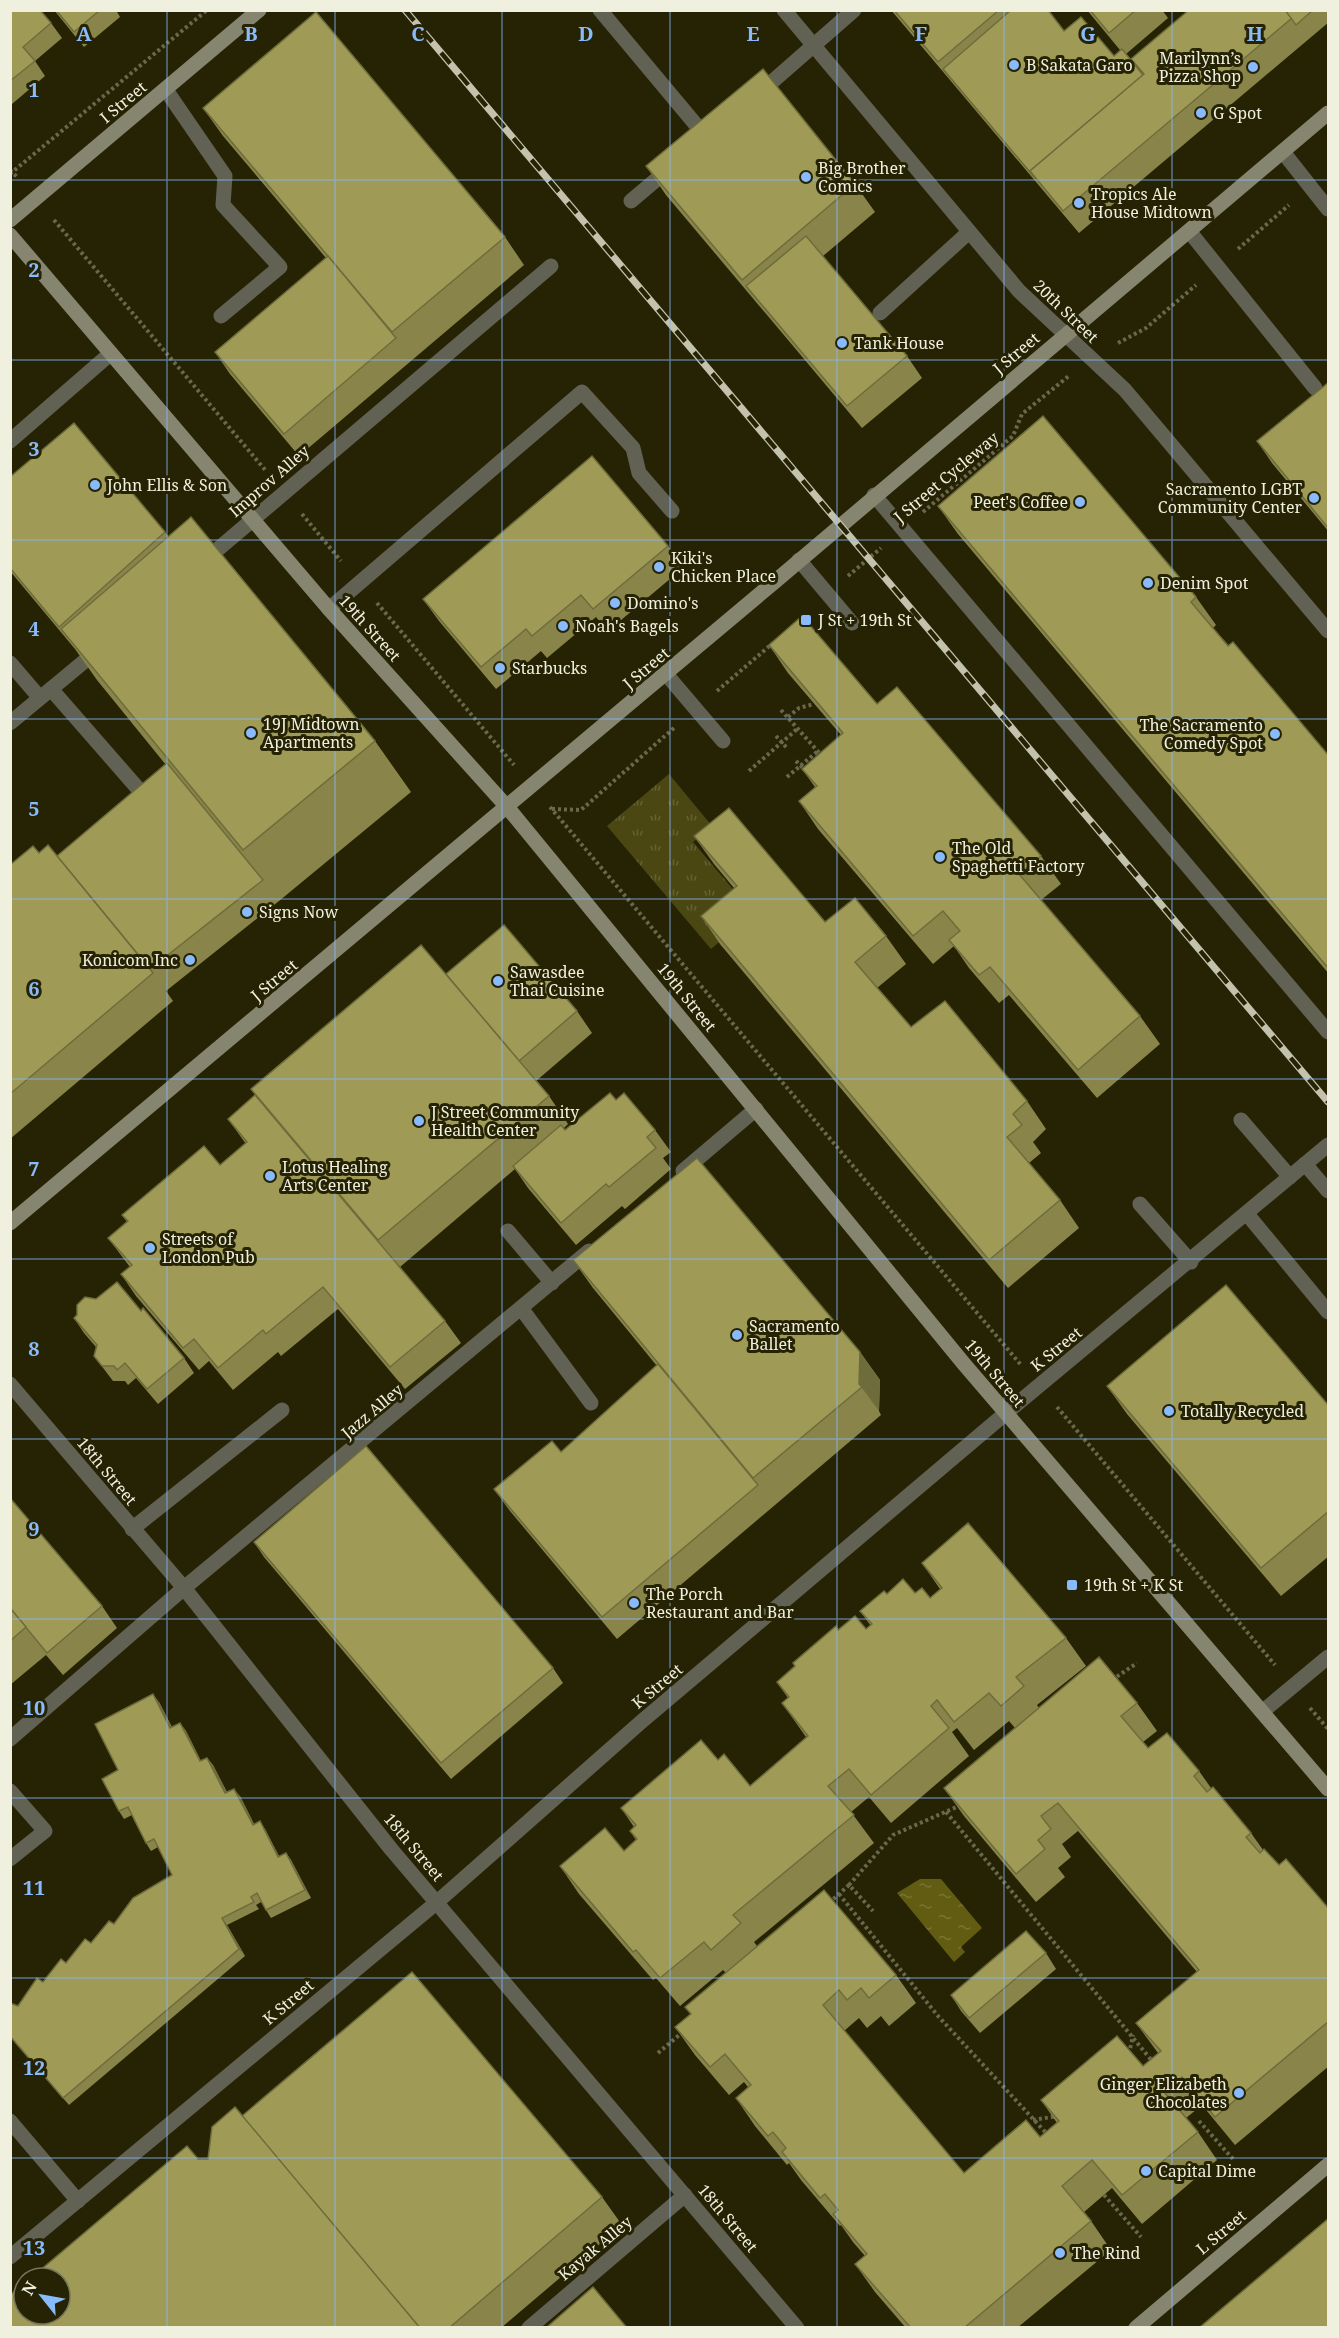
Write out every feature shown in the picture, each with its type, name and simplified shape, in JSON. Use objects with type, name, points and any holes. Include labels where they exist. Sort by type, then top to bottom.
[{"type":"main road","name":"I Street","points":[[10,220],[259,10]]},
{"type":"main road","name":"J Street","points":[[10,1223],[533,787],[874,495],[1329,113]]},
{"type":"main road","name":"19th Street","points":[[10,235],[329,609],[508,808],[1006,1413],[1329,1789]]},
{"type":"main road","name":"L Street","points":[[1136,2328],[1329,2165]]},
{"type":"street","points":[[600,10],[708,138]]},
{"type":"street","name":"20th Street","points":[[784,10],[1019,291],[1089,359],[1125,390],[1329,632]]},
{"type":"street","points":[[743,107],[854,10]]},
{"type":"street","points":[[165,90],[225,176],[223,205],[280,267],[221,316]]},
{"type":"street","points":[[1283,152],[1329,209]]},
{"type":"street","points":[[631,201],[682,159]]},
{"type":"street","points":[[1189,231],[1315,388]]},
{"type":"street","points":[[880,313],[969,232]]},
{"type":"street","name":"Improv Alley","points":[[192,571],[551,266]]},
{"type":"street","points":[[10,441],[110,354]]},
{"type":"street","points":[[329,609],[582,392],[633,448],[639,473],[672,511]]},
{"type":"street","points":[[874,495],[1329,1032]]},
{"type":"street","points":[[799,560],[852,623]]},
{"type":"street","points":[[10,723],[113,637]]},
{"type":"street","points":[[10,663],[46,693],[147,799]]},
{"type":"street","points":[[666,674],[723,741]]},
{"type":"street","points":[[668,1185],[756,1109]]},
{"type":"street","points":[[1241,1120],[1290,1177]]},
{"type":"street","name":"K Street","points":[[10,2257],[436,1903],[641,1722],[1006,1413],[1191,1262],[1329,1145]]},
{"type":"street","points":[[1305,1164],[1329,1191]]},
{"type":"street","points":[[1140,1204],[1191,1262]]},
{"type":"street","points":[[1247,1214],[1329,1312]]},
{"type":"street","points":[[508,1231],[552,1283]]},
{"type":"street","name":"Jazz Alley","points":[[10,1739],[184,1588],[597,1245]]},
{"type":"street","points":[[521,1308],[591,1402]]},
{"type":"street","name":"18th Street","points":[[10,1384],[184,1588],[436,1903],[797,2328]]},
{"type":"street","points":[[132,1529],[282,1410]]},
{"type":"street","points":[[1262,1712],[1329,1657]]},
{"type":"street","points":[[10,1791],[45,1831],[10,1859]]},
{"type":"street","points":[[10,2121],[78,2201]]},
{"type":"street","name":"Kayak Alley","points":[[529,2328],[685,2195]]},
{"type":"path","points":[[207,10],[11,172],[1329,1729]]},
{"type":"path","name":"J Street Cycleway","points":[[828,595],[1013,436],[1022,414],[1089,359],[1146,328],[1311,187]]},
{"type":"path","points":[[580,810],[775,640]]},
{"type":"path","points":[[788,717],[799,708],[814,704]]},
{"type":"path","points":[[781,710],[824,758]]},
{"type":"path","points":[[749,771],[797,729]]},
{"type":"path","points":[[776,736],[787,747]]},
{"type":"path","points":[[787,777],[802,767],[818,751]]},
{"type":"path","points":[[796,760],[802,767]]},
{"type":"path","points":[[1110,1682],[1137,1663]]},
{"type":"path","points":[[822,1909],[849,1885],[893,1835],[946,1812],[969,1798]]},
{"type":"path","points":[[946,1812],[1133,2036],[1158,2070]]},
{"type":"path","points":[[849,1885],[873,1911]]},
{"type":"path","points":[[839,1894],[938,2016],[1032,2120],[1056,2141]]},
{"type":"path","points":[[658,2053],[688,2027]]},
{"type":"path","points":[[1128,2057],[1133,2036]]},
{"type":"path","points":[[1032,2120],[1057,2117],[1066,2111]]},
{"type":"path","points":[[1199,2121],[1233,2158]]},
{"type":"path","points":[[1104,2195],[1141,2237]]},
{"type":"green space","points":[[669,774],[712,826],[693,842],[753,913],[711,949],[607,826]]},
{"type":"water","points":[[920,1879],[941,1879],[982,1928],[961,1947],[965,1952],[954,1962],[897,1893]]},
{"type":"building","points":[[10,10],[40,10],[51,23],[23,47],[35,61],[10,81]]},
{"type":"building","points":[[56,10],[100,10],[74,32]]},
{"type":"building","points":[[894,10],[999,10],[938,62]]},
{"type":"building","points":[[1011,10],[1048,10],[1064,31],[1081,17],[1114,56],[1122,49],[1143,75],[1030,171],[1035,178],[943,69]]},
{"type":"building","points":[[1090,10],[1136,10],[1109,33]]},
{"type":"building","points":[[1189,10],[1285,10],[1292,18],[1063,211],[1030,171],[1144,74],[1131,59]]},
{"type":"building","points":[[1285,10],[1313,10],[1296,25]]},
{"type":"building","points":[[316,12],[505,237],[392,332],[203,108]]},
{"type":"building","points":[[763,69],[855,184],[742,280],[646,166]]},
{"type":"building","name":"Tank House","points":[[806,236],[907,356],[847,406],[746,286]]},
{"type":"building","points":[[328,256],[396,338],[284,434],[215,352]]},
{"type":"building","points":[[1329,382],[1329,529],[1257,441]]},
{"type":"building","points":[[1043,416],[1196,597],[1191,602],[1228,646],[1233,642],[1329,756],[1329,969],[938,506]]},
{"type":"building","points":[[74,423],[165,532],[59,627],[10,568],[10,477]]},
{"type":"building","points":[[592,456],[668,546],[593,609],[581,595],[532,636],[526,629],[481,667],[423,599]]},
{"type":"building","name":"19J Midtown Apartments","points":[[191,517],[375,741],[243,850],[61,629]]},
{"type":"building","name":"The Old Spaghetti Factory","points":[[802,616],[877,704],[897,687],[1041,856],[1019,874],[1140,1016],[1078,1070],[990,967],[979,975],[949,940],[960,931],[943,911],[913,936],[799,801],[817,786],[802,769],[843,733],[769,645]]},
{"type":"building","points":[[167,763],[263,880],[150,969],[57,856]]},
{"type":"building","points":[[729,808],[825,922],[855,898],[886,936],[855,962],[911,1027],[945,1001],[1027,1101],[1013,1114],[1022,1125],[1007,1137],[1060,1200],[989,1260],[701,916],[737,886],[694,836]]},
{"type":"building","points":[[48,845],[153,973],[10,1094],[10,865],[33,846],[39,853]]},
{"type":"building","points":[[504,925],[577,1011],[519,1061],[446,974]]},
{"type":"building","name":"J Street Community Health Center","points":[[421,945],[549,1096],[378,1240],[251,1089]]},
{"type":"building","points":[[610,1093],[616,1100],[624,1093],[655,1130],[647,1137],[656,1148],[609,1187],[606,1184],[561,1223],[513,1166],[561,1125],[565,1130]]},
{"type":"building","points":[[255,1095],[445,1321],[390,1367],[323,1287],[266,1334],[263,1330],[218,1368],[194,1339],[183,1348],[121,1274],[132,1265],[108,1238],[128,1221],[122,1215],[204,1146],[220,1165],[247,1142],[228,1119]]},
{"type":"building","name":"Sacramento Ballet","points":[[697,1158],[860,1352],[859,1384],[862,1387],[753,1478],[573,1260]]},
{"type":"building","points":[[117,1282],[141,1311],[143,1308],[184,1358],[147,1389],[125,1363],[117,1370],[114,1366],[102,1366],[94,1356],[97,1345],[74,1318],[77,1315],[77,1305],[85,1297],[96,1299]]},
{"type":"building","points":[[1226,1285],[1329,1406],[1329,1511],[1261,1568],[1107,1386]]},
{"type":"building","points":[[658,1364],[758,1485],[602,1617],[494,1489],[552,1441],[561,1452]]},
{"type":"building","points":[[366,1446],[553,1668],[441,1763],[254,1542]]},
{"type":"building","points":[[10,1498],[102,1606],[47,1653],[10,1608]]},
{"type":"building","points":[[968,1523],[1066,1638],[1016,1677],[1024,1686],[1001,1706],[989,1693],[954,1722],[937,1700],[931,1706],[949,1728],[871,1795],[849,1769],[828,1786],[854,1815],[733,1915],[741,1923],[711,1950],[704,1942],[660,1978],[636,1950],[633,1952],[560,1866],[605,1828],[624,1851],[637,1839],[630,1831],[636,1825],[621,1808],[701,1740],[718,1760],[724,1754],[750,1786],[808,1736],[782,1703],[789,1697],[777,1682],[795,1666],[793,1663],[836,1626],[838,1630],[855,1616],[866,1629],[872,1624],[860,1611],[884,1591],[887,1594],[903,1579],[915,1593],[922,1588],[930,1598],[942,1588],[922,1563]]},
{"type":"building","points":[[10,1608],[26,1627],[10,1641]]},
{"type":"building","points":[[1099,1657],[1137,1703],[1121,1716],[1148,1748],[1167,1733],[1199,1771],[1194,1776],[1207,1792],[1213,1787],[1251,1833],[1246,1837],[1260,1853],[1264,1849],[1279,1865],[1286,1859],[1329,1909],[1329,2021],[1215,2117],[1182,2077],[1164,2092],[1198,2132],[1122,2195],[1092,2160],[1062,2186],[1091,2221],[964,2328],[911,2328],[855,2264],[867,2254],[833,2214],[838,2210],[825,2194],[820,2198],[782,2152],[786,2148],[773,2132],[768,2136],[736,2098],[751,2085],[725,2054],[710,2067],[675,2027],[691,2014],[685,2007],[824,1890],[896,1975],[869,1998],[861,1988],[847,2000],[839,1990],[823,2005],[964,2173],[1026,2120],[1040,2137],[1059,2121],[1041,2100],[1117,2036],[1143,2066],[1161,2051],[1136,2023],[1199,1970],[1058,1803],[1041,1816],[1051,1829],[1038,1840],[1045,1849],[1016,1874],[944,1788]]},
{"type":"building","points":[[153,1694],[170,1728],[180,1723],[200,1761],[207,1758],[225,1793],[234,1789],[253,1825],[260,1821],[278,1857],[286,1853],[305,1890],[266,1910],[257,1893],[251,1897],[254,1902],[222,1918],[239,1949],[63,2098],[10,2036],[10,2003],[18,2006],[37,1978],[43,1982],[61,1959],[66,1963],[85,1939],[91,1943],[109,1921],[114,1924],[133,1898],[172,1875],[154,1839],[146,1843],[128,1807],[119,1811],[102,1779],[118,1770],[95,1724]]},
{"type":"building","points":[[1026,1931],[1046,1953],[969,2018],[951,1995]]},
{"type":"building","points":[[412,1972],[602,2197],[449,2328],[420,2328],[242,2116]]},
{"type":"building","points":[[235,2107],[420,2328],[10,2328],[10,2295],[12,2293],[12,2326],[72,2326],[72,2266],[45,2266],[187,2146],[198,2159],[208,2159],[212,2127]]},
{"type":"building","points":[[1329,2218],[1329,2328],[1199,2328]]},
{"type":"building","points":[[593,2287],[627,2328],[546,2328]]},
{"type":"railway","points":[[405,10],[1328,1102]]},
{"type":"place","name":"B Sakata Garo","points":[[1014,65]]},
{"type":"place","name":"Marilynn’s Pizza Shop","points":[[1253,67]]},
{"type":"place","name":"G Spot","points":[[1201,113]]},
{"type":"place","name":"Big Brother Comics","points":[[806,177]]},
{"type":"place","name":"Tropics Ale House Midtown","points":[[1079,203]]},
{"type":"place","name":"Tank House","points":[[842,343]]},
{"type":"place","name":"John Ellis & Son","points":[[95,485]]},
{"type":"place","name":"Sacramento LGBT Community Center","points":[[1314,498]]},
{"type":"place","name":"Peet's Coffee","points":[[1080,502]]},
{"type":"place","name":"Kiki's Chicken Place","points":[[659,567]]},
{"type":"place","name":"Denim Spot","points":[[1148,583]]},
{"type":"place","name":"Domino's","points":[[615,603]]},
{"type":"place","name":"J St + 19th St","points":[[806,620]]},
{"type":"place","name":"Noah's Bagels","points":[[563,626]]},
{"type":"place","name":"Starbucks","points":[[500,668]]},
{"type":"place","name":"19J Midtown Apartments","points":[[251,733]]},
{"type":"place","name":"The Sacramento Comedy Spot","points":[[1275,734]]},
{"type":"place","name":"The Old Spaghetti Factory","points":[[940,857]]},
{"type":"place","name":"Signs Now","points":[[247,912]]},
{"type":"place","name":"Konicom Inc","points":[[190,960]]},
{"type":"place","name":"Sawasdee Thai Cuisine","points":[[498,981]]},
{"type":"place","name":"J Street Community Health Center","points":[[419,1121]]},
{"type":"place","name":"Lotus Healing Arts Center","points":[[270,1176]]},
{"type":"place","name":"Streets of London Pub","points":[[150,1248]]},
{"type":"place","name":"Sacramento Ballet","points":[[737,1335]]},
{"type":"place","name":"Totally Recycled","points":[[1169,1411]]},
{"type":"place","name":"19th St + K St","points":[[1072,1585]]},
{"type":"place","name":"The Porch Restaurant and Bar","points":[[634,1603]]},
{"type":"place","name":"Ginger Elizabeth Chocolates","points":[[1239,2093]]},
{"type":"place","name":"Capital Dime","points":[[1146,2171]]},
{"type":"place","name":"The Rind","points":[[1060,2253]]}]
